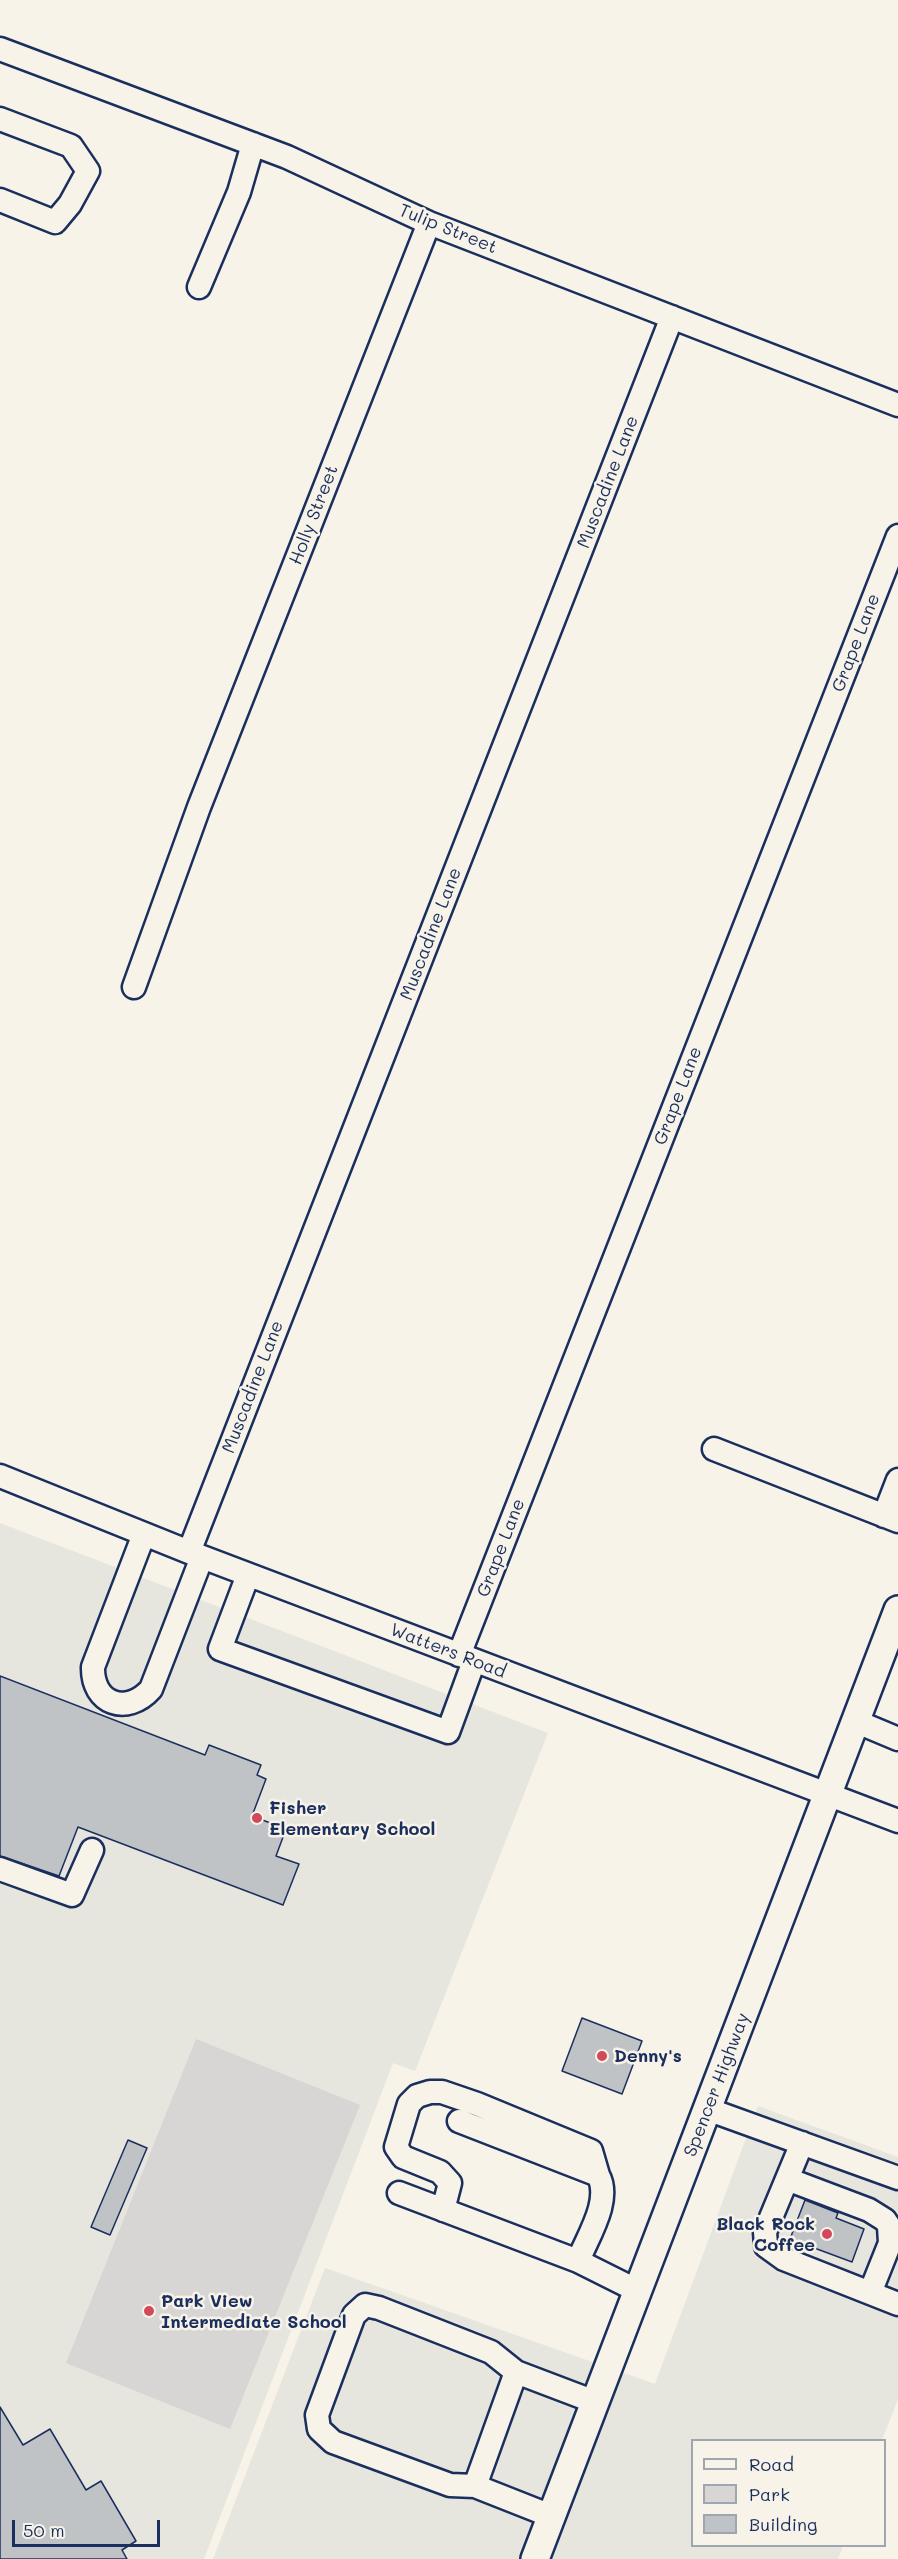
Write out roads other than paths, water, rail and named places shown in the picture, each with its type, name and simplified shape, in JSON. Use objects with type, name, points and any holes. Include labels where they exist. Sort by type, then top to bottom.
[{"type":"main road","name":"Spencer Highway","points":[[535,2559],[898,1610]]},
{"type":"street","name":"Tulip Street","points":[[0,49],[287,156],[429,223],[898,405]]},
{"type":"street","points":[[0,119],[71,146],[88,171],[70,204],[55,222],[0,200]]},
{"type":"street","points":[[199,287],[239,192],[254,144]]},
{"type":"street","name":"Holly Street","points":[[134,987],[199,807],[429,223]]},
{"type":"street","name":"Muscadine Lane","points":[[144,1534],[93,1667],[96,1686],[108,1700],[118,1704],[137,1702],[151,1689],[195,1555],[672,317]]},
{"type":"street","name":"Grape Lane","points":[[248,1575],[220,1649],[448,1732],[466,1658],[898,536]]},
{"type":"street","points":[[714,1449],[891,1518],[898,1480]]},
{"type":"street","name":"Watters Road","points":[[0,1476],[195,1555],[898,1821]]},
{"type":"street","points":[[855,1721],[898,1739]]},
{"type":"street","points":[[0,1869],[72,1895],[92,1850]]},
{"type":"street","points":[[444,2210],[450,2183],[440,2172],[403,2157],[396,2147],[409,2104],[417,2096],[430,2092],[442,2092],[477,2104],[591,2151],[603,2185],[602,2201],[578,2261]]},
{"type":"street","points":[[707,2109],[898,2178]]},
{"type":"street","points":[[459,2121],[598,2175]]},
{"type":"street","points":[[802,2143],[765,2232],[766,2246],[784,2259],[898,2304]]},
{"type":"street","points":[[787,2179],[869,2210],[879,2215],[889,2226],[890,2243],[870,2293]]},
{"type":"street","points":[[399,2193],[578,2261],[638,2291]]},
{"type":"street","points":[[551,2516],[476,2486],[450,2485],[333,2442],[319,2429],[316,2415],[354,2315],[365,2305],[380,2308],[491,2352],[516,2372],[595,2402]]},
{"type":"street","points":[[476,2486],[516,2372]]},
{"type":"place","name":"Fisher Elementary School","points":[[257,1818]]},
{"type":"place","name":"Denny's","points":[[602,2056]]},
{"type":"place","name":"Black Rock Coffee","points":[[827,2234]]},
{"type":"place","name":"Park View Intermediate School","points":[[149,2311]]}]
